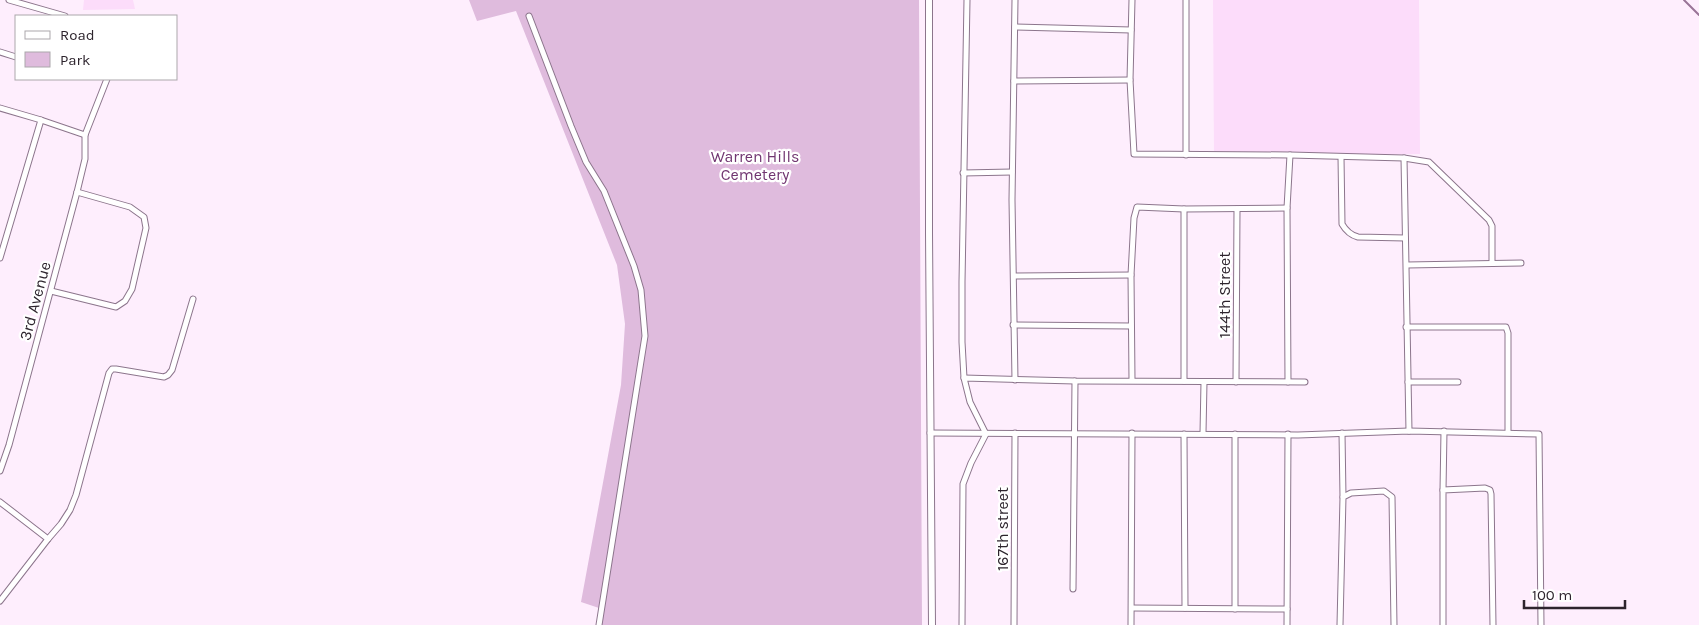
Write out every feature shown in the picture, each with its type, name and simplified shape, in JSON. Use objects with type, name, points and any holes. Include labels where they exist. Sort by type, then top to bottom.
[{"type":"street","points":[[9,0],[62,15]]},
{"type":"street","points":[[929,0],[932,625]]},
{"type":"street","points":[[967,0],[962,342],[964,378],[970,402],[986,434]]},
{"type":"street","points":[[1015,0],[1012,172],[1015,380]]},
{"type":"street","points":[[1132,0],[1130,80],[1134,154],[1341,156],[1404,158],[1429,162],[1492,226],[1492,262]]},
{"type":"street","points":[[1186,0],[1186,155]]},
{"type":"street","points":[[529,16],[582,153],[604,191],[624,238],[641,290],[644,313],[645,336],[599,625]]},
{"type":"street","points":[[1015,28],[1131,30]]},
{"type":"street","points":[[0,52],[15,57]]},
{"type":"street","points":[[0,108],[85,135],[107,80]]},
{"type":"street","points":[[1014,81],[1130,80]]},
{"type":"street","points":[[0,258],[41,120]]},
{"type":"street","name":"3rd Avenue","points":[[0,471],[9,445],[77,192],[85,159],[85,135]]},
{"type":"street","points":[[1288,382],[1287,208],[1290,155]]},
{"type":"street","points":[[1341,156],[1342,224],[1346,231],[1353,236],[1405,238]]},
{"type":"street","points":[[1404,158],[1409,431]]},
{"type":"street","points":[[963,173],[1012,172]]},
{"type":"street","points":[[51,291],[116,307],[125,301],[132,289],[146,228],[144,217],[130,207],[77,192]]},
{"type":"street","points":[[1132,380],[1131,275],[1134,218],[1137,207],[1184,209],[1287,208]]},
{"type":"street","points":[[1184,209],[1184,381]]},
{"type":"street","name":"144th Street","points":[[1236,382],[1237,209]]},
{"type":"street","points":[[1406,265],[1492,262],[1521,263]]},
{"type":"street","points":[[1014,276],[1131,275]]},
{"type":"street","points":[[0,601],[48,538],[62,524],[70,510],[76,495],[109,373],[112,369],[116,369],[164,377],[168,375],[172,370],[193,299]]},
{"type":"street","points":[[1013,325],[1131,326]]},
{"type":"street","points":[[1406,327],[1506,327],[1508,334],[1508,432]]},
{"type":"street","points":[[964,378],[1075,381],[1305,382]]},
{"type":"street","points":[[1073,589],[1075,381]]},
{"type":"street","points":[[1203,433],[1204,382]]},
{"type":"street","points":[[1408,382],[1458,382]]},
{"type":"street","points":[[930,433],[1288,434],[1444,431],[1539,434],[1541,625]]},
{"type":"street","points":[[1443,625],[1444,431]]},
{"type":"street","name":"167th street","points":[[1014,625],[1015,433]]},
{"type":"street","points":[[1131,625],[1132,433]]},
{"type":"street","points":[[1340,625],[1343,497],[1342,433]]},
{"type":"street","points":[[962,625],[963,484],[971,463],[986,434]]},
{"type":"street","points":[[1184,434],[1185,608]]},
{"type":"street","points":[[1235,434],[1235,609]]},
{"type":"street","points":[[1287,625],[1288,434]]},
{"type":"street","points":[[1443,490],[1485,488],[1490,490],[1493,625]]},
{"type":"street","points":[[1343,497],[1351,493],[1384,491],[1392,497],[1394,625]]},
{"type":"street","points":[[0,502],[48,538]]},
{"type":"street","points":[[1132,608],[1287,609]]},
{"type":"shaded area","points":[[84,0],[133,0],[135,9],[83,10]]},
{"type":"shaded area","points":[[1213,0],[1419,0],[1420,154],[1214,156]]},
{"type":"green space","name":"Warren Hills Cemetery","points":[[469,0],[919,0],[922,625],[599,625],[602,609],[581,602],[621,385],[625,324],[617,265],[516,11],[477,21]]},
{"type":"waterway","points":[[1684,0],[1699,15]]}]
